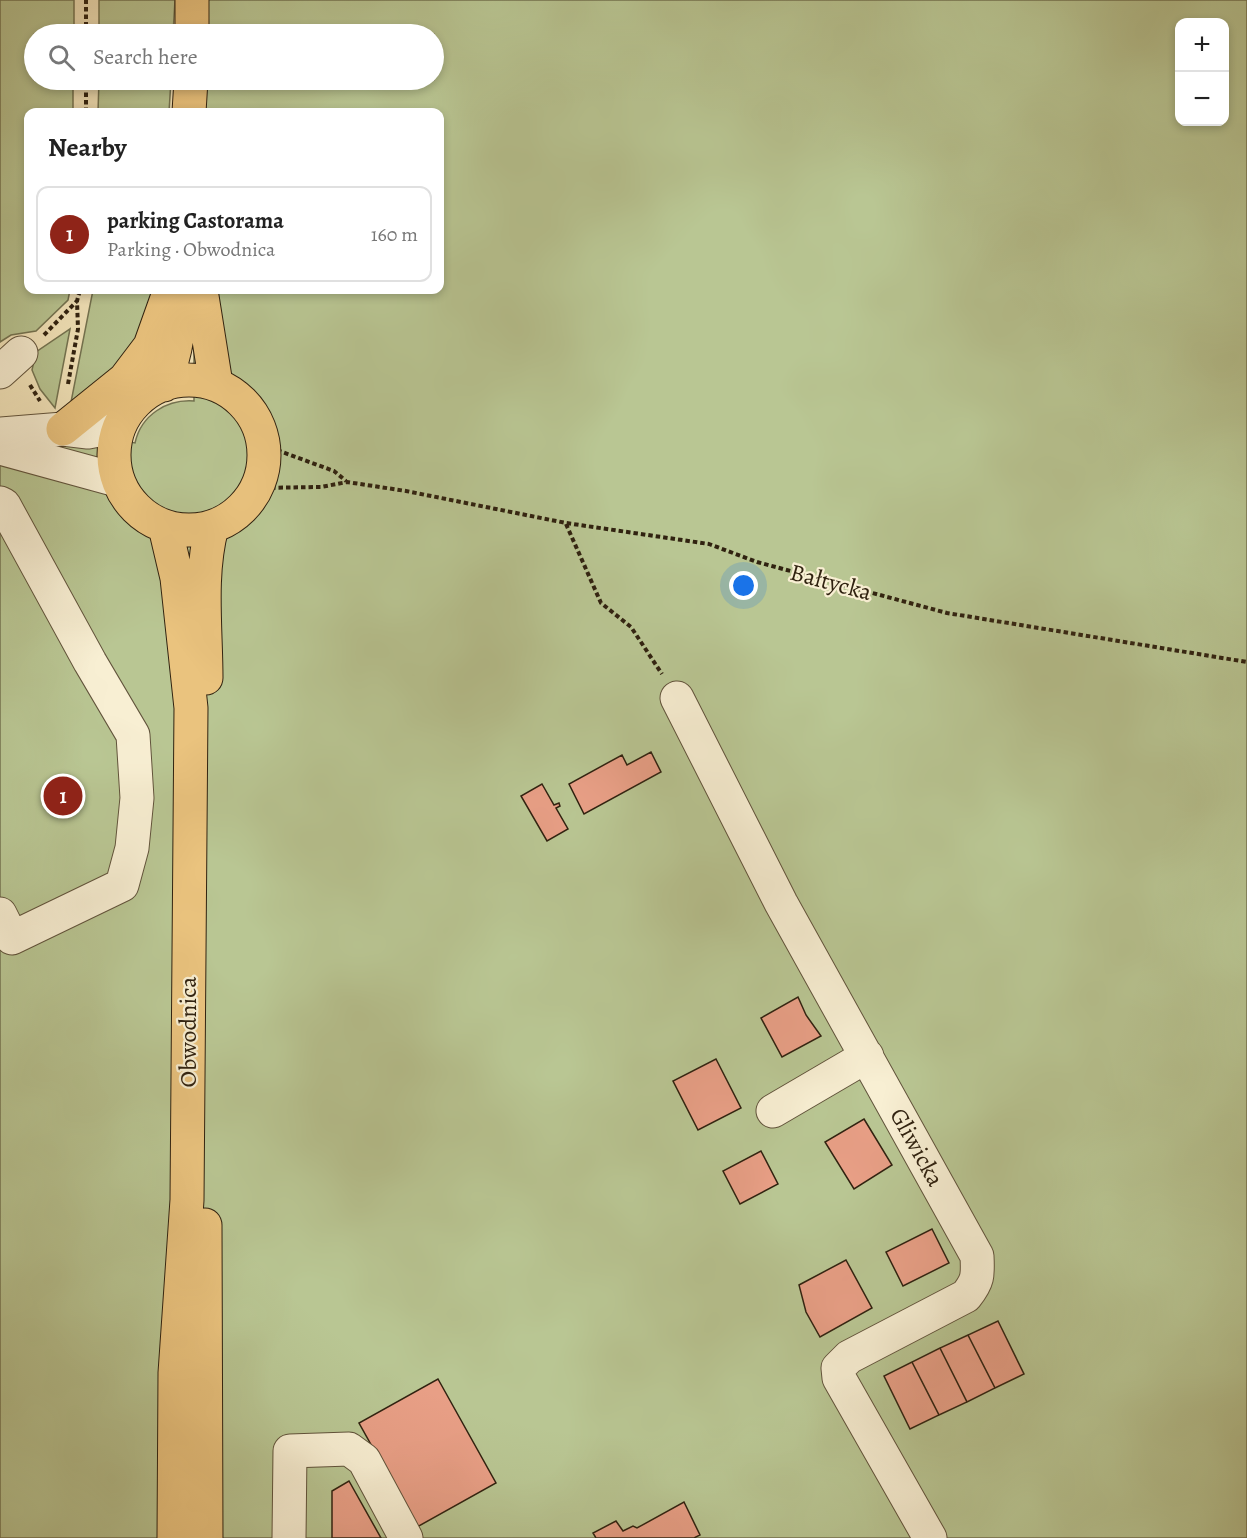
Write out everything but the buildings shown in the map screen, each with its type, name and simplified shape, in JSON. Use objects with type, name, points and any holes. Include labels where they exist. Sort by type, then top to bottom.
[{"type":"highway","points":[[192,0],[192,24]]},
{"type":"highway","points":[[210,0],[210,24]]},
{"type":"highway","points":[[189,108],[190,90]]},
{"type":"highway","points":[[209,108],[210,90]]},
{"type":"highway","points":[[63,429],[124,379],[150,346],[169,294]]},
{"type":"highway","points":[[164,385],[173,359],[180,326],[179,294]]},
{"type":"highway","points":[[202,294],[216,384]]},
{"type":"highway","points":[[185,380],[216,384],[232,393],[248,408],[260,432],[264,459],[261,474],[250,500],[241,511],[212,527],[189,531],[165,527],[145,517],[126,496],[117,480],[113,453],[119,426],[141,398],[164,385],[185,380]]},
{"type":"highway","name":"Obwodnica","points":[[165,527],[177,578],[190,708],[187,1200],[175,1373],[174,1538]]},
{"type":"highway","name":"Obwodnica","points":[[206,1538],[205,576],[212,527]]},
{"type":"street","points":[[0,434],[63,429],[88,432],[119,426]]},
{"type":"street","points":[[0,448],[117,480]]},
{"type":"street","points":[[0,503],[4,505],[133,735],[137,798],[132,848],[122,885],[4,934]]},
{"type":"street","name":"Gliwicka","points":[[677,698],[781,903],[977,1256],[976,1283],[966,1296],[849,1357],[838,1368],[839,1378],[930,1538]]},
{"type":"street","points":[[773,1111],[867,1056]]},
{"type":"street","points":[[290,1538],[290,1451],[349,1449],[364,1460],[406,1538]]},
{"type":"path","points":[[86,0],[86,24]]},
{"type":"path","points":[[86,90],[86,108]]},
{"type":"path","points":[[68,389],[78,329],[79,294]]},
{"type":"path","points":[[63,429],[43,407],[30,387],[23,369],[10,362],[47,333],[77,302]]},
{"type":"path","points":[[263,445],[334,471],[347,482]]},
{"type":"path","points":[[256,488],[321,487],[347,482]]},
{"type":"path","name":"Bałtycka","points":[[347,482],[406,491],[566,523],[709,544],[757,562],[947,613],[1247,662]]},
{"type":"path","points":[[566,523],[601,603],[631,627],[677,698]]},
{"type":"green space","points":[[0,0],[74,0],[74,24],[24,24],[24,90],[73,90],[73,108],[24,108],[24,294],[69,294],[68,300],[36,331],[11,335],[0,342]]},
{"type":"green space","points":[[99,0],[175,0],[174,24],[99,24]]},
{"type":"green space","points":[[193,0],[1247,0],[1247,1538],[0,1538],[0,419],[135,443],[143,424],[157,411],[174,403],[194,401],[194,294],[444,294],[444,108],[193,108],[193,90],[444,90],[444,24],[193,24]]},
{"type":"green space","points":[[99,90],[170,90],[169,108],[98,108]]},
{"type":"green space","points":[[92,294],[156,294],[146,327],[113,372],[71,402]]},
{"type":"green space","points":[[70,329],[55,408],[40,389],[32,370],[36,352]]},
{"type":"place","name":"parking Castorama","points":[[63,796]]}]
